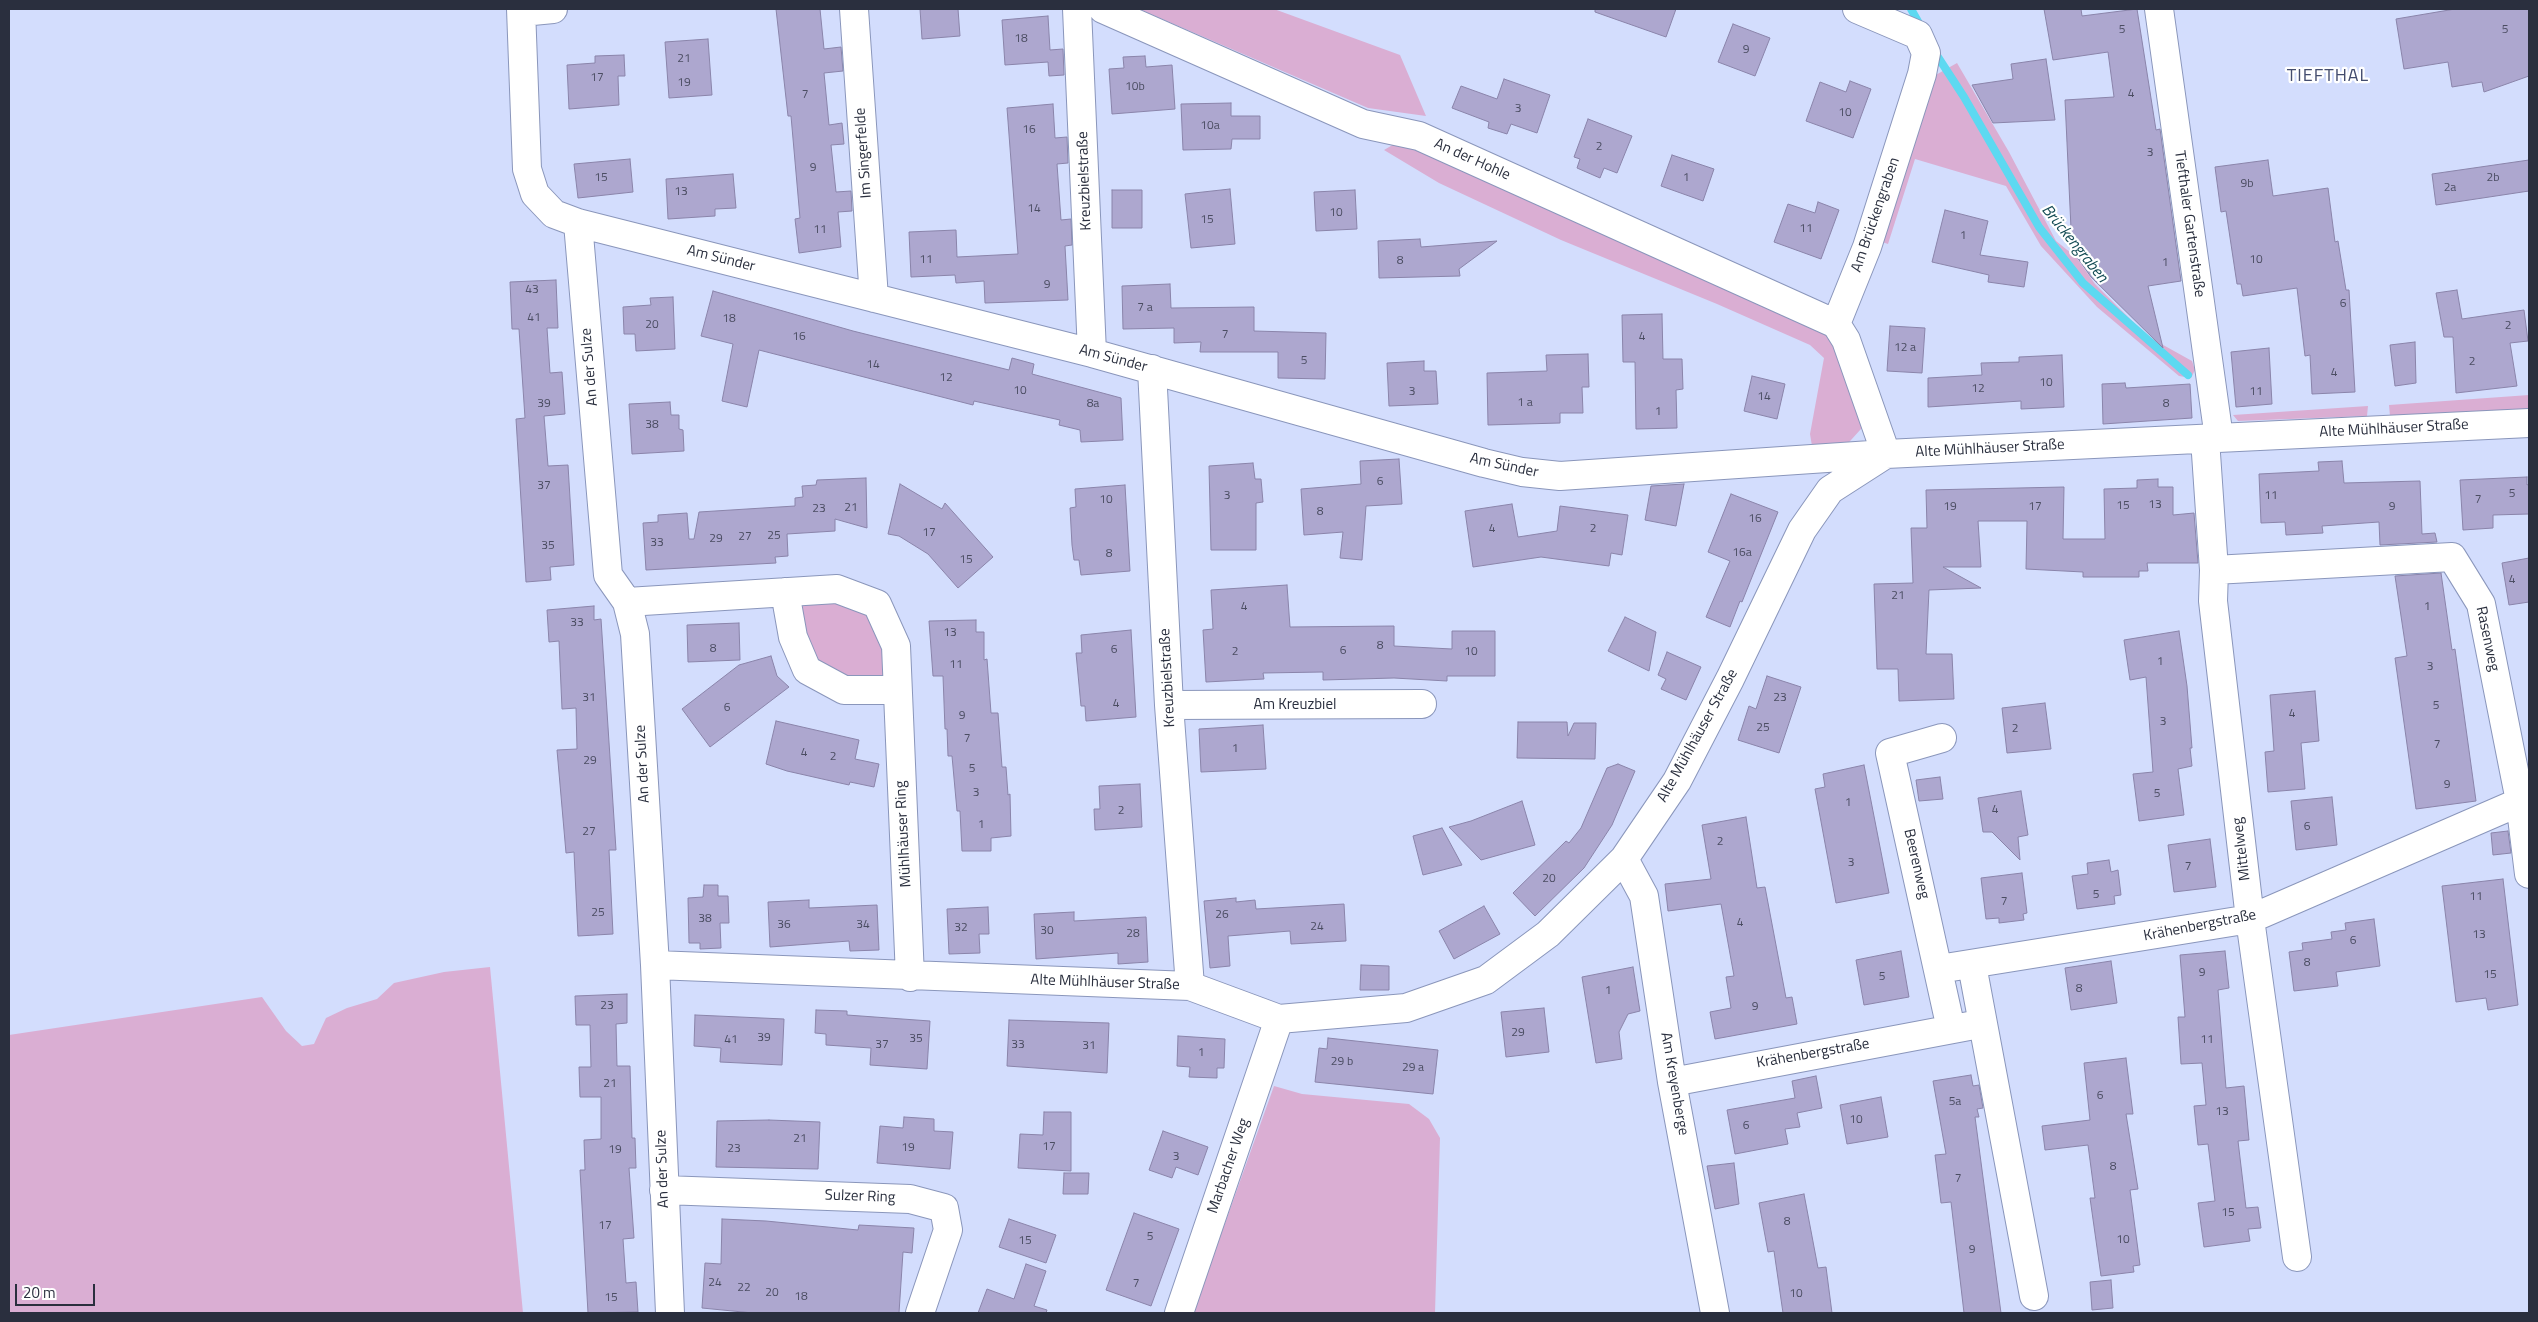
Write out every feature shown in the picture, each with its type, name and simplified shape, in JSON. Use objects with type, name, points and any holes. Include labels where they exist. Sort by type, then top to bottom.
[{"type":"street","name":"Am Sünder","points":[[553,9],[521,10],[527,169],[535,194],[554,214],[578,223],[1092,353],[1434,450],[1522,472],[1560,476],[1886,454]]},
{"type":"street","name":"Im Singerfelde","points":[[854,9],[874,298]]},
{"type":"street","name":"Kreuzbielstraße","points":[[1077,9],[1092,353]]},
{"type":"street","name":"An der Hohle","points":[[1103,9],[1363,124],[1419,136],[1836,324]]},
{"type":"street","name":"Am Brückengraben","points":[[1836,324],[1867,247],[1922,74],[1926,53],[1918,35],[1857,9]]},
{"type":"street","name":"Tiefthaler Gartenstraße","points":[[2159,9],[2212,439]]},
{"type":"street","name":"An der Sulze","points":[[578,223],[608,575],[627,602],[635,634],[655,965],[670,1313]]},
{"type":"street","points":[[1836,324],[1846,340],[1886,454]]},
{"type":"street","name":"Kreuzbielstraße","points":[[1152,370],[1169,705],[1190,986]]},
{"type":"street","name":"Alte Mühlhäuser Straße","points":[[655,965],[910,977],[1190,986],[1279,1019],[1406,1008],[1486,980],[1548,934],[1624,859],[1677,781],[1730,679],[1802,530],[1830,490],[1886,454],[2529,423]]},
{"type":"street","name":"Mittelweg","points":[[2212,439],[2213,601],[2250,919],[2297,1257]]},
{"type":"street","name":"Rasenweg","points":[[2214,570],[2452,557],[2481,604],[2524,800],[2529,874]]},
{"type":"street","name":"Mühlhäuser Ring","points":[[627,602],[837,588],[877,604],[896,646],[910,977]]},
{"type":"street","points":[[785,592],[793,637],[807,670],[844,690],[897,690]]},
{"type":"street","name":"Am Kreuzbiel","points":[[1169,705],[1422,704]]},
{"type":"street","name":"Beerenweg","points":[[1942,738],[1890,753],[1951,1029]]},
{"type":"street","name":"Krähenbergstraße","points":[[1939,968],[1972,965],[2250,919],[2524,800]]},
{"type":"street","name":"Am Kreyenberge","points":[[1624,859],[1644,896],[1672,1082],[1715,1313]]},
{"type":"street","points":[[1972,965],[2034,1296]]},
{"type":"street","name":"Marbacher Weg","points":[[1179,1313],[1279,1019]]},
{"type":"street","name":"Krähenbergstraße","points":[[1672,1082],[1983,1023]]},
{"type":"street","name":"Sulzer Ring","points":[[664,1190],[910,1199],[944,1208],[948,1230],[920,1313]]},
{"type":"shaded area","points":[[1139,9],[1274,9],[1400,55],[1426,116],[1368,108]]},
{"type":"shaded area","points":[[1957,63],[2009,152],[2056,241],[2076,257],[2095,284],[2147,336],[2192,361],[2195,370],[2191,378],[2179,376],[2097,307],[2041,246],[2006,186],[1915,159],[1888,244],[1876,240],[1925,81]]},
{"type":"shaded area","points":[[1401,140],[1833,328],[1866,416],[1861,429],[1841,451],[1812,446],[1810,434],[1824,358],[1810,345],[1717,304],[1561,240],[1439,183],[1384,150]]},
{"type":"shaded area","points":[[2529,395],[2529,409],[2390,416],[2389,405]]},
{"type":"shaded area","points":[[2368,406],[2367,416],[2238,421],[2233,415]]},
{"type":"shaded area","points":[[799,602],[849,604],[866,609],[882,634],[883,678],[832,678],[809,654]]},
{"type":"shaded area","points":[[490,967],[523,1313],[9,1313],[9,1035],[262,997],[286,1031],[302,1046],[314,1044],[326,1018],[347,1008],[377,999],[394,983],[444,972]]},
{"type":"shaded area","points":[[1274,1086],[1302,1094],[1409,1104],[1429,1119],[1440,1138],[1435,1313],[1193,1313]]},
{"type":"building","points":[[776,9],[820,9],[824,49],[841,47],[843,71],[824,73],[829,125],[842,123],[844,144],[831,145],[836,192],[851,191],[852,211],[838,212],[841,247],[799,253],[795,219],[800,218],[791,116],[788,116]]},
{"type":"building","points":[[920,9],[958,9],[960,36],[922,39]]},
{"type":"building","points":[[1595,9],[1676,9],[1666,37],[1595,12]]},
{"type":"building","points":[[2044,9],[2081,9],[2082,16],[2137,9],[2156,130],[2160,129],[2181,281],[2148,286],[2163,348],[2091,277],[2072,250],[2065,100],[2114,97],[2108,52],[2053,60]]},
{"type":"building","points":[[2455,9],[2529,9],[2529,76],[2484,92],[2482,82],[2452,87],[2448,62],[2404,69],[2396,19]]},
{"type":"building","points":[[1048,16],[1050,50],[1063,49],[1064,75],[1049,76],[1048,62],[1005,65],[1002,20]]},
{"type":"building","points":[[1733,24],[1770,38],[1755,76],[1718,62]]},
{"type":"building","points":[[708,39],[712,95],[669,98],[665,42]]},
{"type":"building","points":[[624,55],[625,76],[618,76],[619,105],[569,109],[567,65],[595,63],[595,56]]},
{"type":"building","points":[[1145,56],[1146,67],[1172,65],[1175,109],[1112,114],[1109,69],[1124,68],[1123,57]]},
{"type":"building","points":[[2046,59],[2055,120],[1993,123],[1972,85],[2013,79],[2011,64]]},
{"type":"building","points":[[1504,79],[1550,95],[1537,133],[1511,124],[1507,134],[1488,128],[1489,122],[1452,108],[1461,86],[1497,99]]},
{"type":"building","points":[[1850,81],[1871,89],[1853,138],[1806,121],[1820,82],[1846,92]]},
{"type":"building","points":[[1231,103],[1231,116],[1260,116],[1260,139],[1232,139],[1231,149],[1183,150],[1181,104]]},
{"type":"building","points":[[1053,104],[1055,138],[1067,137],[1068,163],[1057,164],[1061,220],[1071,219],[1072,245],[1065,246],[1068,300],[985,303],[984,281],[956,283],[955,275],[911,277],[909,232],[956,230],[957,257],[1018,254],[1007,108]]},
{"type":"building","points":[[1588,119],[1632,136],[1617,173],[1604,168],[1600,178],[1577,168],[1580,159],[1574,157]]},
{"type":"building","points":[[1672,155],[1714,169],[1703,201],[1661,186]]},
{"type":"building","points":[[630,159],[633,192],[578,198],[574,164]]},
{"type":"building","points":[[2268,160],[2273,196],[2328,188],[2335,242],[2338,241],[2346,290],[2349,290],[2355,392],[2312,394],[2310,355],[2305,356],[2297,288],[2243,296],[2241,284],[2237,284],[2226,211],[2221,212],[2215,167]]},
{"type":"building","points":[[2529,160],[2529,191],[2436,205],[2432,174]]},
{"type":"building","points":[[733,174],[736,208],[715,209],[715,216],[668,219],[666,179]]},
{"type":"building","points":[[1230,189],[1235,244],[1191,248],[1185,194]]},
{"type":"building","points":[[1112,190],[1142,190],[1142,228],[1112,228]]},
{"type":"building","points":[[1355,190],[1357,229],[1316,231],[1314,192]]},
{"type":"building","points":[[1818,202],[1839,210],[1821,259],[1774,242],[1788,204],[1815,213]]},
{"type":"building","points":[[1945,210],[1988,221],[1980,255],[2028,262],[2024,287],[1988,282],[1989,275],[1932,262]]},
{"type":"building","points":[[1420,239],[1421,247],[1497,241],[1459,269],[1460,276],[1379,278],[1378,241]]},
{"type":"building","points":[[556,280],[558,328],[547,328],[550,373],[562,372],[565,414],[544,416],[548,466],[568,465],[574,565],[550,567],[551,580],[526,582],[516,419],[525,418],[519,329],[512,329],[510,282]]},
{"type":"building","points":[[1170,284],[1171,308],[1254,307],[1254,331],[1326,333],[1325,379],[1278,378],[1278,352],[1200,352],[1201,342],[1174,343],[1174,328],[1123,329],[1122,286]]},
{"type":"building","points":[[2457,290],[2462,319],[2524,310],[2528,341],[2510,343],[2517,386],[2456,393],[2453,337],[2444,337],[2436,293]]},
{"type":"building","points":[[713,291],[853,331],[1009,370],[1012,358],[1034,364],[1032,374],[1121,398],[1123,440],[1081,442],[1080,430],[1059,425],[1060,420],[974,401],[973,405],[759,350],[747,407],[722,401],[733,344],[701,336]]},
{"type":"building","points":[[673,297],[675,349],[636,351],[635,334],[624,334],[623,307],[651,305],[650,298]]},
{"type":"building","points":[[1662,314],[1663,359],[1682,359],[1683,389],[1676,390],[1677,428],[1636,429],[1635,362],[1623,362],[1622,315]]},
{"type":"building","points":[[1890,326],[1925,328],[1922,373],[1887,371]]},
{"type":"building","points":[[2415,342],[2416,383],[2395,386],[2390,345]]},
{"type":"building","points":[[2269,348],[2272,404],[2236,407],[2231,352]]},
{"type":"building","points":[[1588,354],[1589,387],[1582,387],[1583,413],[1560,413],[1560,423],[1488,425],[1487,373],[1547,371],[1546,355]]},
{"type":"building","points":[[2062,355],[2064,407],[2021,409],[2021,401],[1928,407],[1928,378],[1982,375],[1981,363],[2019,362],[2019,357]]},
{"type":"building","points":[[1424,361],[1424,371],[1436,371],[1438,404],[1389,406],[1387,363]]},
{"type":"building","points":[[1752,376],[1785,384],[1777,419],[1744,411]]},
{"type":"building","points":[[2125,383],[2126,388],[2190,384],[2192,418],[2103,424],[2102,384]]},
{"type":"building","points":[[670,402],[671,415],[679,415],[679,429],[683,430],[684,451],[632,454],[629,404]]},
{"type":"building","points":[[1399,459],[1402,504],[1366,506],[1362,560],[1340,558],[1343,532],[1304,535],[1301,489],[1361,484],[1360,461]]},
{"type":"building","points":[[2342,461],[2344,483],[2420,481],[2422,534],[2435,533],[2437,542],[2380,545],[2379,522],[2322,526],[2323,533],[2286,535],[2285,522],[2261,523],[2259,474],[2319,471],[2318,462]]},
{"type":"building","points":[[1253,463],[1255,479],[1261,479],[1263,502],[1256,503],[1256,550],[1211,550],[1209,466]]},
{"type":"building","points":[[2527,477],[2527,485],[2529,484],[2529,514],[2493,515],[2493,528],[2463,530],[2460,480]]},
{"type":"building","points":[[866,478],[867,528],[835,519],[835,531],[787,534],[788,556],[775,557],[776,563],[646,570],[643,523],[658,522],[658,515],[687,513],[689,539],[694,539],[699,512],[795,506],[795,498],[803,497],[802,486],[816,485],[817,480]]},
{"type":"building","points":[[2158,479],[2158,487],[2173,487],[2173,515],[2194,513],[2198,563],[2147,563],[2148,571],[2139,571],[2139,577],[2083,577],[2083,572],[2026,569],[2027,521],[1978,521],[1981,567],[1943,567],[1981,588],[1929,590],[1926,654],[1952,654],[1954,699],[1899,701],[1898,669],[1877,669],[1874,584],[1913,583],[1911,528],[1927,528],[1926,490],[2064,487],[2063,539],[2105,539],[2104,489],[2137,488],[2137,480]]},
{"type":"building","points":[[900,484],[942,509],[945,503],[993,557],[958,588],[928,554],[899,536],[888,534]]},
{"type":"building","points":[[1684,484],[1676,526],[1645,520],[1651,486]]},
{"type":"building","points":[[1125,485],[1130,571],[1081,575],[1079,560],[1074,560],[1072,545],[1070,508],[1076,507],[1075,489]]},
{"type":"building","points":[[1731,494],[1778,512],[1730,627],[1706,617],[1730,561],[1708,552]]},
{"type":"building","points":[[1512,504],[1518,537],[1557,531],[1560,506],[1628,515],[1622,555],[1611,553],[1609,566],[1541,557],[1473,567],[1465,511]]},
{"type":"building","points":[[2529,558],[2529,602],[2509,605],[2502,563]]},
{"type":"building","points":[[2441,573],[2452,650],[2455,649],[2476,801],[2416,809],[2395,658],[2407,656],[2395,576]]},
{"type":"building","points":[[1287,585],[1290,627],[1394,626],[1394,646],[1452,649],[1452,631],[1495,631],[1495,676],[1447,676],[1447,681],[1394,678],[1323,680],[1323,672],[1263,673],[1264,679],[1206,682],[1203,630],[1213,629],[1211,590]]},
{"type":"building","points":[[594,606],[594,620],[601,619],[616,850],[609,850],[613,934],[578,936],[574,852],[566,853],[557,750],[577,749],[576,708],[562,709],[559,641],[549,642],[547,610]]},
{"type":"building","points":[[1625,617],[1656,632],[1649,671],[1608,651]]},
{"type":"building","points":[[976,620],[976,632],[984,632],[984,660],[987,659],[991,713],[998,713],[1002,767],[1006,767],[1008,795],[1010,794],[1011,836],[991,838],[991,851],[962,851],[960,811],[957,811],[952,756],[948,756],[947,729],[945,729],[943,676],[933,676],[929,621]]},
{"type":"building","points":[[739,623],[740,660],[688,662],[687,625]]},
{"type":"building","points":[[1131,630],[1136,717],[1086,721],[1085,706],[1081,706],[1076,653],[1082,653],[1081,635]]},
{"type":"building","points":[[2179,631],[2187,686],[2192,748],[2190,748],[2192,766],[2178,769],[2184,815],[2139,821],[2133,774],[2153,772],[2146,677],[2130,680],[2124,640]]},
{"type":"building","points":[[1667,652],[1701,667],[1686,700],[1661,689],[1666,679],[1658,675]]},
{"type":"building","points":[[771,656],[777,676],[789,687],[710,747],[682,709],[739,665]]},
{"type":"building","points":[[1767,676],[1801,687],[1779,753],[1738,740],[1749,706],[1756,709]]},
{"type":"building","points":[[2315,691],[2319,741],[2301,743],[2305,789],[2268,792],[2265,752],[2274,751],[2270,695]]},
{"type":"building","points":[[2045,703],[2051,749],[2007,753],[2002,708]]},
{"type":"building","points":[[776,721],[859,740],[855,759],[879,764],[874,787],[850,782],[849,785],[787,771],[766,764]]},
{"type":"building","points":[[1518,722],[1567,722],[1568,736],[1574,723],[1596,723],[1595,759],[1517,758]]},
{"type":"building","points":[[1263,725],[1266,769],[1201,772],[1199,729]]},
{"type":"building","points":[[1618,764],[1635,771],[1612,825],[1584,868],[1535,916],[1513,893],[1566,841],[1569,843],[1581,828],[1607,768]]},
{"type":"building","points":[[1864,765],[1889,893],[1836,903],[1815,789],[1825,787],[1823,774]]},
{"type":"building","points":[[1940,777],[1943,799],[1919,801],[1916,780]]},
{"type":"building","points":[[1140,784],[1142,827],[1095,830],[1094,809],[1100,809],[1099,786]]},
{"type":"building","points":[[2021,791],[2028,835],[2018,837],[2020,860],[1992,832],[1983,832],[1978,798]]},
{"type":"building","points":[[2332,797],[2337,845],[2296,850],[2291,801]]},
{"type":"building","points":[[1522,801],[1535,845],[1481,860],[1449,827],[1471,821]]},
{"type":"building","points":[[1746,817],[1757,888],[1765,887],[1786,998],[1792,997],[1797,1024],[1715,1039],[1710,1012],[1731,1008],[1726,977],[1734,976],[1721,904],[1668,911],[1665,884],[1711,879],[1702,825]]},
{"type":"building","points":[[1442,828],[1462,865],[1423,875],[1413,836]]},
{"type":"building","points":[[2508,831],[2511,853],[2493,855],[2491,833]]},
{"type":"building","points":[[2210,839],[2216,887],[2174,892],[2168,845]]},
{"type":"building","points":[[2109,860],[2111,872],[2118,870],[2121,895],[2114,896],[2115,904],[2077,909],[2072,876],[2088,874],[2087,863]]},
{"type":"building","points":[[2022,873],[2027,913],[2023,914],[2024,920],[1999,923],[1999,918],[1986,919],[1981,878]]},
{"type":"building","points":[[2503,879],[2518,1005],[2488,1010],[2486,998],[2456,1002],[2442,886]]},
{"type":"building","points":[[704,885],[718,885],[718,896],[728,896],[729,923],[720,923],[721,948],[700,949],[700,943],[689,943],[688,898],[703,897]]},
{"type":"building","points":[[1236,898],[1236,902],[1255,900],[1256,909],[1344,904],[1346,941],[1291,944],[1290,931],[1228,936],[1230,966],[1210,968],[1204,901]]},
{"type":"building","points":[[809,900],[809,908],[877,905],[879,950],[850,951],[849,941],[770,947],[768,902]]},
{"type":"building","points":[[1484,906],[1500,934],[1454,959],[1439,931]]},
{"type":"building","points":[[988,907],[989,934],[979,934],[980,953],[949,954],[947,909]]},
{"type":"building","points":[[1074,912],[1074,921],[1146,917],[1148,962],[1118,964],[1118,953],[1036,959],[1034,914]]},
{"type":"building","points":[[2374,919],[2380,966],[2336,972],[2338,986],[2294,991],[2289,952],[2303,950],[2302,943],[2332,939],[2331,932],[2346,930],[2345,923]]},
{"type":"building","points":[[1901,951],[1909,997],[1864,1005],[1856,960]]},
{"type":"building","points":[[2225,951],[2229,988],[2218,990],[2226,1088],[2244,1086],[2249,1140],[2238,1141],[2246,1208],[2258,1207],[2261,1228],[2248,1229],[2250,1241],[2204,1247],[2198,1203],[2215,1201],[2208,1144],[2198,1145],[2194,1106],[2206,1105],[2202,1063],[2181,1064],[2178,1017],[2185,1017],[2180,955]]},
{"type":"building","points":[[2111,961],[2117,1003],[2071,1010],[2065,968]]},
{"type":"building","points":[[1361,965],[1389,966],[1389,990],[1360,990]]},
{"type":"building","points":[[1633,967],[1640,1011],[1628,1014],[1619,1032],[1622,1059],[1596,1063],[1582,977]]},
{"type":"building","points":[[627,994],[627,1023],[616,1024],[617,1066],[630,1066],[632,1138],[635,1138],[636,1168],[629,1168],[634,1238],[623,1239],[626,1283],[636,1282],[638,1312],[588,1313],[580,1170],[585,1170],[584,1140],[601,1139],[601,1097],[580,1097],[579,1067],[591,1067],[590,1025],[576,1025],[575,996]]},
{"type":"building","points":[[1544,1008],[1549,1052],[1506,1057],[1501,1012]]},
{"type":"building","points":[[816,1010],[847,1011],[847,1015],[930,1021],[927,1069],[870,1065],[871,1048],[826,1045],[826,1034],[815,1033]]},
{"type":"building","points":[[695,1015],[784,1019],[782,1065],[720,1062],[721,1048],[694,1046]]},
{"type":"building","points":[[1009,1020],[1109,1023],[1107,1073],[1007,1066]]},
{"type":"building","points":[[1178,1036],[1225,1039],[1224,1068],[1217,1068],[1217,1078],[1189,1077],[1190,1067],[1177,1066]]},
{"type":"building","points":[[1328,1038],[1438,1050],[1433,1094],[1315,1082],[1319,1048],[1327,1049]]},
{"type":"building","points":[[2126,1058],[2133,1114],[2126,1114],[2138,1189],[2130,1190],[2140,1265],[2133,1266],[2134,1272],[2101,1276],[2090,1198],[2095,1198],[2088,1145],[2045,1150],[2042,1126],[2090,1120],[2084,1063]]},
{"type":"building","points":[[1971,1075],[1973,1086],[1979,1085],[1983,1108],[1977,1109],[1979,1117],[1975,1117],[2001,1313],[1964,1313],[1951,1202],[1941,1203],[1935,1155],[1946,1154],[1933,1081]]},
{"type":"building","points":[[1816,1076],[1822,1108],[1797,1113],[1800,1127],[1785,1129],[1788,1144],[1735,1154],[1727,1110],[1795,1098],[1792,1081]]},
{"type":"building","points":[[1881,1097],[1888,1137],[1847,1144],[1840,1105]]},
{"type":"building","points":[[1044,1112],[1071,1112],[1071,1171],[1018,1168],[1020,1134],[1043,1135]]},
{"type":"building","points":[[904,1117],[934,1119],[934,1131],[953,1132],[950,1169],[877,1163],[880,1126],[903,1128]]},
{"type":"building","points":[[769,1120],[820,1122],[818,1169],[716,1167],[717,1121]]},
{"type":"building","points":[[1163,1131],[1208,1147],[1198,1175],[1176,1167],[1172,1178],[1149,1170]]},
{"type":"building","points":[[1734,1163],[1739,1204],[1715,1209],[1707,1166]]},
{"type":"building","points":[[1064,1173],[1089,1173],[1088,1194],[1063,1194]]},
{"type":"building","points":[[1804,1194],[1818,1268],[1826,1267],[1832,1313],[1783,1313],[1774,1251],[1768,1252],[1759,1203]]},
{"type":"building","points":[[1134,1213],[1179,1229],[1151,1306],[1106,1290]]},
{"type":"building","points":[[722,1219],[766,1221],[858,1230],[859,1225],[914,1228],[912,1253],[903,1252],[899,1313],[753,1313],[702,1308],[705,1263],[721,1264]]},
{"type":"building","points":[[1009,1219],[1056,1235],[1046,1263],[999,1247]]},
{"type":"building","points":[[1026,1264],[1046,1271],[1034,1306],[1047,1310],[1046,1313],[978,1313],[987,1289],[1014,1299]]},
{"type":"building","points":[[2111,1280],[2113,1308],[2092,1310],[2090,1282]]},
{"type":"waterway","name":"Brückengraben","points":[[1911,9],[1920,25]]},
{"type":"waterway","name":"Brückengraben","points":[[1936,54],[1964,97],[2039,227],[2083,283],[2188,375]]},
{"type":"district","name":"TIEFTHAL","points":[[2328,77]]}]
